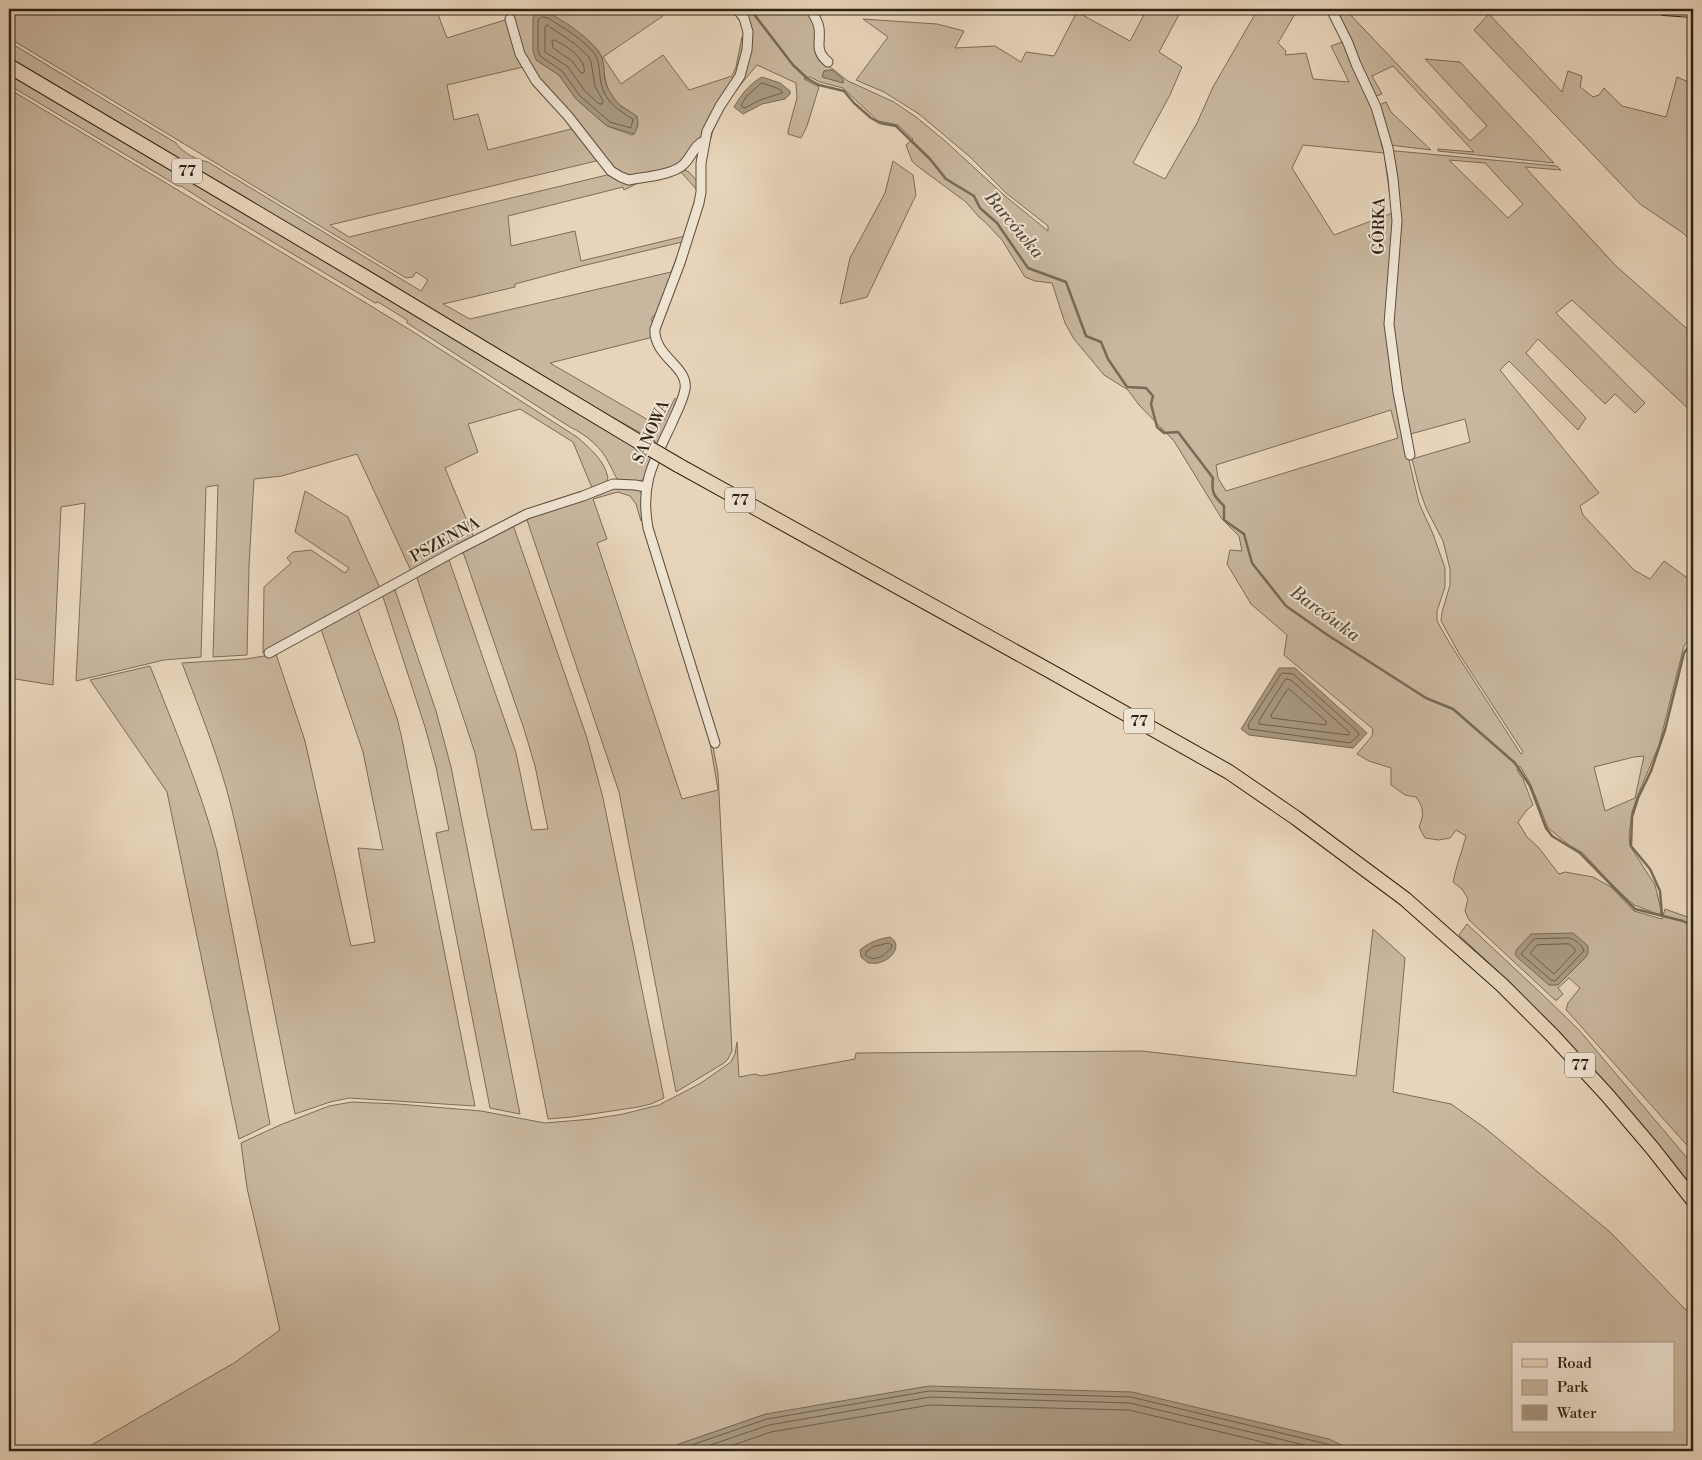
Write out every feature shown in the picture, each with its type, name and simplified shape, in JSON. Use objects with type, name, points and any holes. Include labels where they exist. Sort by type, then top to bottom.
[{"type":"main road","name":"77","points":[[9,66],[678,465],[1042,666],[1229,772],[1303,823],[1405,899],[1502,985],[1553,1036],[1608,1096],[1693,1200]]},
{"type":"street","name":"SANOWA","points":[[715,743],[648,528],[645,500],[646,487],[652,465],[679,408],[686,388],[684,375],[660,349],[654,336],[655,329],[680,263],[699,203],[704,140],[711,121],[740,76],[748,32],[744,18],[737,9]]},
{"type":"street","points":[[810,9],[819,25],[819,49],[828,62]]},
{"type":"street","name":"GÓRKA","points":[[1331,9],[1376,107],[1393,178],[1397,221],[1389,324],[1398,392],[1410,455]]},
{"type":"street","points":[[1664,9],[1693,11]]},
{"type":"street","name":"SANOWA","points":[[510,19],[520,54],[536,81],[568,116],[611,170],[621,177],[629,180],[676,170],[685,163],[704,140]]},
{"type":"street","name":"PSZENNA","points":[[269,653],[457,550],[527,514],[613,484],[646,487]]},
{"type":"green space","points":[[9,9],[436,9],[447,38],[508,19],[513,44],[529,75],[528,77],[523,67],[447,85],[454,120],[478,114],[488,150],[575,128],[600,160],[330,225],[349,237],[611,174],[630,181],[662,174],[624,190],[623,187],[508,216],[511,246],[575,231],[581,261],[685,236],[682,242],[582,266],[515,284],[515,287],[443,304],[470,319],[671,272],[678,254],[680,256],[657,315],[653,316],[651,320],[655,323],[653,337],[550,363],[655,424],[663,422],[675,398],[679,402],[644,479],[638,482],[618,480],[603,453],[588,438],[407,323],[407,320],[378,302],[375,303],[9,85],[9,72],[635,447],[637,452],[640,451],[649,456],[655,441],[580,399],[9,57],[9,42],[176,143],[190,156],[208,162],[421,291],[428,280],[416,272],[413,277],[406,278],[9,38]]},
{"type":"green space","points":[[510,9],[656,9],[663,16],[603,57],[621,84],[663,55],[689,90],[732,76],[736,67],[742,37],[745,37],[740,69],[702,136],[682,163],[675,167],[632,178],[615,170],[527,64],[511,19]],"holes":[[[582,35],[601,55],[610,94],[622,106],[637,116],[638,125],[634,134],[632,135],[607,126],[576,99],[559,75],[536,60]]]},
{"type":"green space","points":[[740,9],[808,9],[816,22],[816,49],[824,62],[848,81],[894,102],[916,117],[1004,195],[1048,231],[1048,226],[1006,193],[969,156],[919,114],[884,92],[856,80],[888,37],[863,19],[937,24],[964,31],[955,48],[995,46],[1021,62],[1026,52],[1054,56],[1077,12],[1130,41],[1147,9],[1182,9],[1159,52],[1182,67],[1170,95],[1133,163],[1165,179],[1197,123],[1213,87],[1258,9],[1298,9],[1278,43],[1286,51],[1285,55],[1306,53],[1313,79],[1349,82],[1331,46],[1345,41],[1376,112],[1382,132],[1381,144],[1388,160],[1395,203],[1391,203],[1384,153],[1303,145],[1292,168],[1334,235],[1395,212],[1394,242],[1397,243],[1400,210],[1391,151],[1557,166],[1561,170],[1525,167],[1616,266],[1693,334],[1693,413],[1572,300],[1556,313],[1645,403],[1635,413],[1615,394],[1605,404],[1538,339],[1526,353],[1586,418],[1578,430],[1509,361],[1500,370],[1599,493],[1580,506],[1583,515],[1634,570],[1650,579],[1664,561],[1693,582],[1693,634],[1684,646],[1659,745],[1632,812],[1629,836],[1630,846],[1655,885],[1661,910],[1660,915],[1634,905],[1616,889],[1583,853],[1569,845],[1548,828],[1531,785],[1520,766],[1517,770],[1523,779],[1533,805],[1518,822],[1527,837],[1538,847],[1559,874],[1565,872],[1593,877],[1611,887],[1634,911],[1662,919],[1665,909],[1693,919],[1693,1152],[1566,1010],[1568,1003],[1580,988],[1569,978],[1558,988],[1563,994],[1555,1000],[1469,920],[1465,911],[1468,899],[1462,889],[1453,882],[1466,836],[1456,830],[1450,838],[1439,840],[1425,838],[1419,827],[1422,812],[1421,804],[1416,797],[1405,795],[1391,785],[1391,768],[1369,761],[1357,754],[1372,736],[1373,729],[1284,655],[1287,635],[1251,604],[1227,564],[1230,550],[1242,551],[1239,536],[1222,519],[1174,441],[1139,405],[1128,390],[1104,375],[1074,339],[1065,323],[1052,283],[1035,281],[1025,277],[1002,240],[966,202],[912,161],[906,145],[913,139],[898,125],[878,121],[843,88],[820,82],[810,77],[804,79],[819,87],[807,126],[801,138],[788,134],[797,98],[796,83],[757,65],[723,108],[711,138],[707,136],[722,105],[740,80],[746,65],[750,30]],"holes":[[[832,70],[843,79],[843,83],[823,77],[824,71]],[[1449,160],[1485,163],[1523,204],[1508,218]],[[1388,290],[1392,290],[1393,345],[1407,435],[1465,419],[1470,442],[1412,459],[1420,491],[1426,508],[1443,541],[1450,569],[1450,585],[1441,621],[1458,652],[1523,752],[1521,754],[1437,621],[1437,611],[1445,587],[1445,568],[1419,503],[1399,417],[1388,330]],[[1391,410],[1398,438],[1226,491],[1218,478],[1216,465]],[[1644,756],[1635,798],[1605,811],[1594,767]]]},
{"type":"green space","points":[[1334,9],[1345,9],[1470,141],[1487,126],[1425,59],[1460,62],[1554,163],[1438,151],[1438,149],[1474,152],[1393,66],[1372,76],[1382,94],[1373,97]]},
{"type":"green space","points":[[1489,14],[1562,92],[1568,71],[1582,76],[1580,87],[1593,97],[1599,95],[1604,88],[1622,106],[1666,117],[1677,77],[1693,84],[1693,243],[1683,233],[1640,204],[1474,30]]},
{"type":"green space","points":[[9,89],[415,333],[577,437],[592,450],[604,466],[608,478],[606,482],[592,489],[507,520],[545,503],[592,488],[573,442],[520,409],[468,424],[478,452],[445,468],[474,538],[271,651],[263,653],[264,587],[291,563],[287,558],[293,552],[311,550],[345,573],[349,568],[295,532],[305,491],[348,517],[380,588],[411,571],[357,454],[282,476],[254,479],[249,566],[247,655],[213,657],[218,485],[206,487],[201,657],[164,660],[76,681],[85,503],[61,507],[53,685],[9,678]]},
{"type":"green space","points":[[548,97],[575,128],[546,98]]},
{"type":"green space","points":[[1386,102],[1391,112],[1431,150],[1390,145],[1377,106]]},
{"type":"green space","points":[[893,161],[913,175],[916,195],[867,297],[840,304],[850,258],[885,193]]},
{"type":"green space","points":[[680,171],[689,172],[698,182],[696,202],[697,190]]},
{"type":"green space","points":[[626,487],[640,490],[643,520],[641,521],[636,504],[630,496],[618,492],[593,499],[607,539],[597,543],[682,799],[718,790],[708,731],[710,731],[718,773],[732,1051],[724,1063],[676,1092],[619,792],[526,517],[612,488]]},
{"type":"green space","points":[[512,522],[587,738],[603,798],[664,1098],[638,1107],[548,1119],[475,753],[416,575],[448,557],[516,753],[532,830],[548,829],[535,766],[524,729],[462,549]]},
{"type":"green space","points":[[394,587],[436,711],[451,767],[520,1114],[490,1108],[436,833],[449,830],[436,767],[382,594]]},
{"type":"green space","points":[[357,607],[397,718],[402,739],[475,1106],[349,1098],[330,1102],[295,1114],[232,810],[216,754],[182,663],[246,659],[276,654],[305,741],[351,946],[375,942],[358,848],[383,850],[363,752],[321,629]]},
{"type":"green space","points":[[150,666],[195,780],[217,851],[270,1124],[239,1139],[167,792],[90,680]]},
{"type":"green space","points":[[1467,924],[1579,1030],[1693,1165],[1693,1190],[1632,1115],[1567,1042],[1514,987],[1459,935]]},
{"type":"green space","points":[[1373,929],[1405,958],[1393,1092],[1451,1104],[1485,1128],[1610,1232],[1685,1309],[1693,1313],[1693,1451],[1353,1451],[766,1414],[659,1451],[81,1451],[234,1363],[280,1330],[247,1188],[241,1143],[329,1106],[352,1102],[398,1104],[481,1111],[545,1123],[592,1119],[659,1105],[701,1083],[731,1062],[735,1054],[737,1042],[739,1077],[755,1074],[761,1076],[855,1059],[856,1053],[1142,1051],[1356,1076]]},
{"type":"water","points":[[542,11],[576,30],[598,52],[603,61],[605,81],[609,89],[618,103],[636,116],[638,120],[634,134],[607,126],[576,99],[559,75],[536,60],[533,51],[533,18],[536,13]]},
{"type":"water","points":[[832,70],[843,79],[843,83],[822,77],[824,71]]},
{"type":"water","points":[[762,77],[780,83],[790,91],[790,94],[785,99],[762,104],[743,114],[734,107],[746,90]]},
{"type":"water","points":[[1279,668],[1295,668],[1367,733],[1353,748],[1249,735],[1241,729]]},
{"type":"water","points":[[1573,933],[1588,946],[1588,953],[1558,985],[1549,985],[1515,954],[1517,949],[1531,934]]},
{"type":"water","points":[[890,937],[894,940],[896,948],[889,958],[879,963],[868,963],[861,957],[860,950],[863,947],[874,941]]},
{"type":"water","points":[[929,1386],[1132,1392],[1329,1439],[1354,1451],[659,1451],[766,1414]]},
{"type":"waterway","name":"Barcówka","points":[[750,9],[793,65],[808,79],[819,85],[844,91],[871,118],[880,123],[896,126],[930,159],[946,179],[974,196],[980,208],[997,223],[1028,268],[1066,282],[1086,336],[1101,342],[1108,359],[1127,387],[1146,388],[1153,396],[1151,404],[1157,427],[1164,433],[1178,432],[1213,478],[1212,487],[1214,494],[1224,506],[1224,520],[1244,534],[1252,563],[1286,606],[1426,698],[1453,709],[1515,763],[1530,786],[1546,828],[1552,836],[1580,853],[1635,909],[1683,921],[1693,926]]},
{"type":"waterway","points":[[1662,916],[1660,891],[1650,869],[1631,846],[1632,817],[1665,730],[1684,653],[1693,641]]}]
